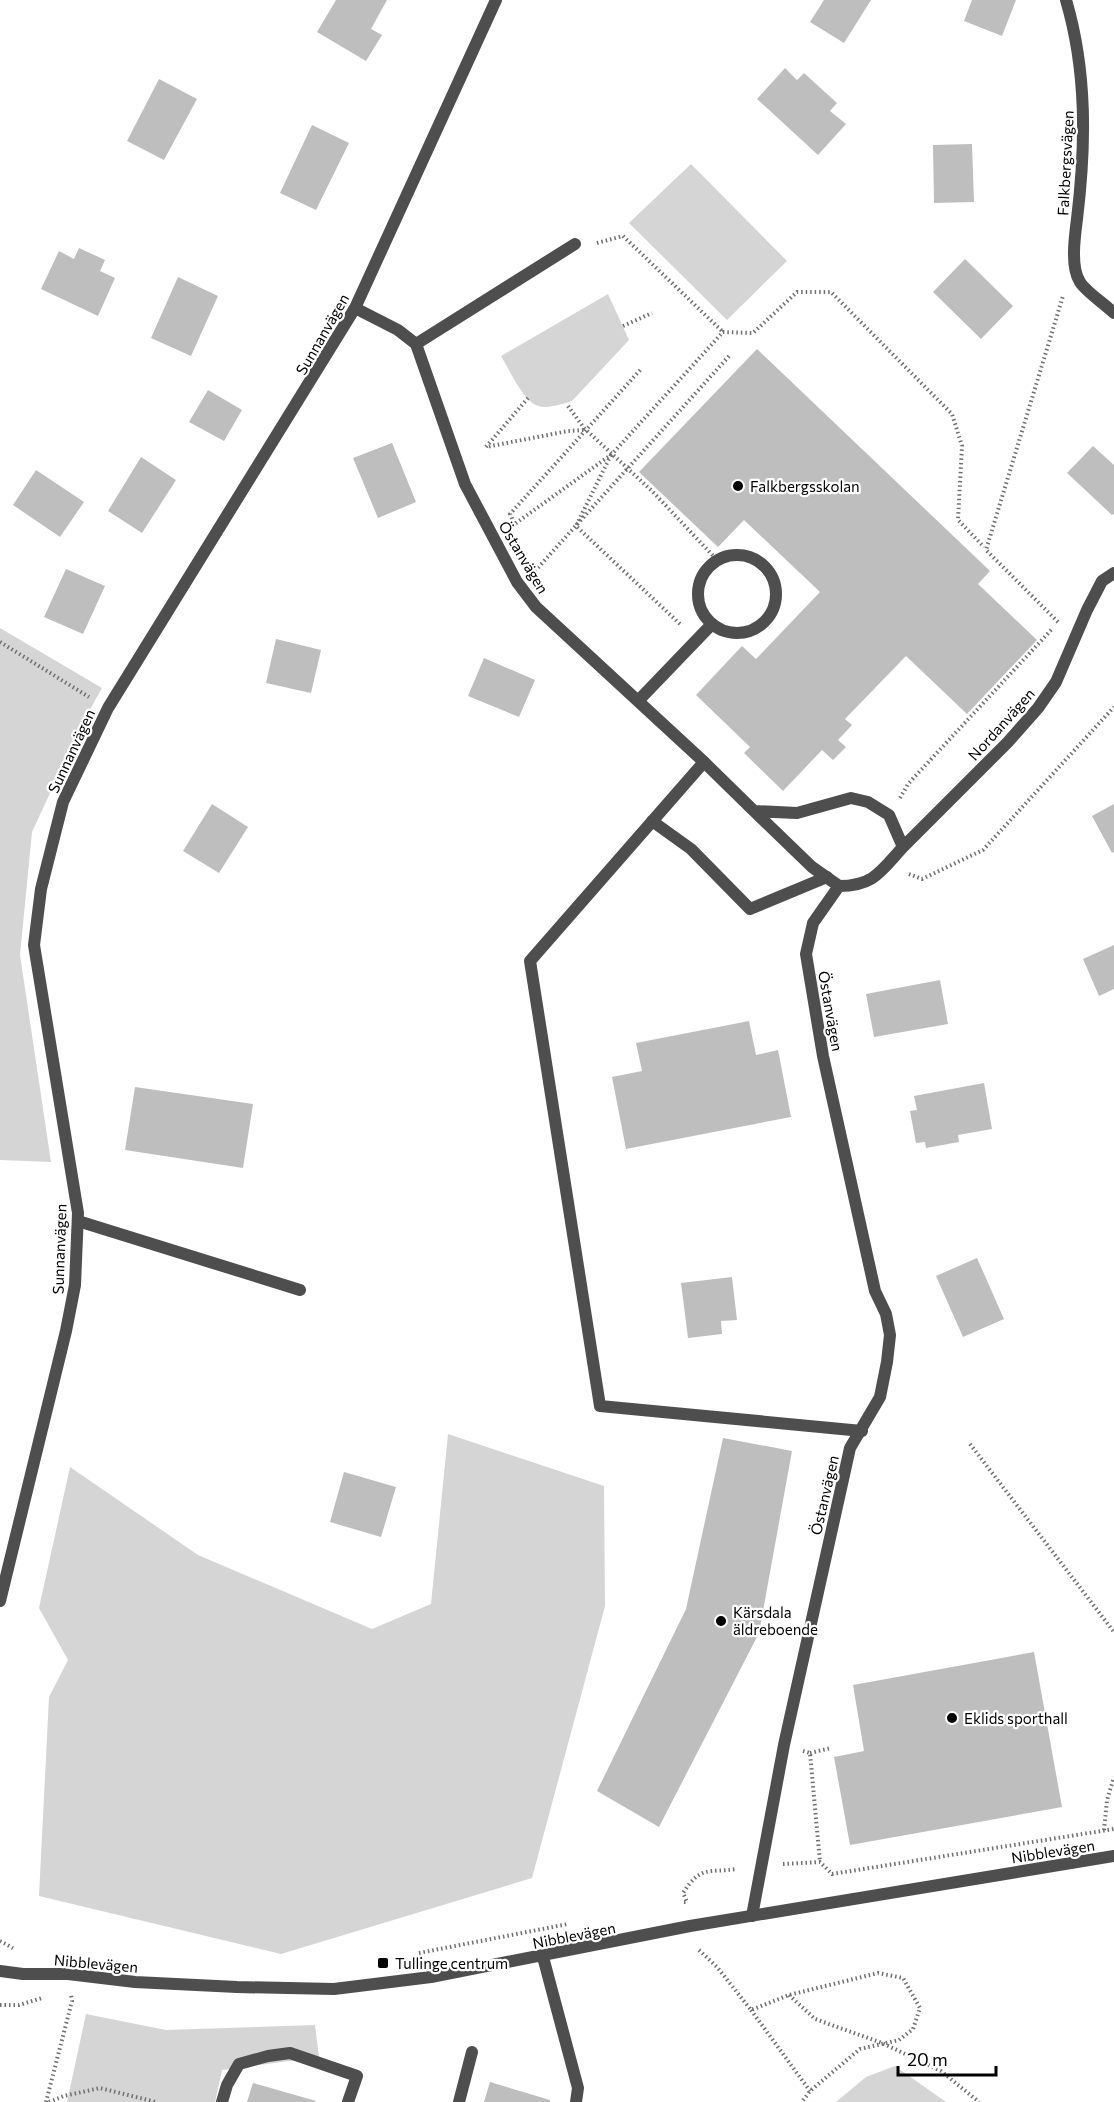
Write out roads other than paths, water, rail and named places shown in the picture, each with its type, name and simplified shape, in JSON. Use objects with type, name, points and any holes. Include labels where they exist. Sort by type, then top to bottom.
[{"type":"street","name":"Sunnanvägen","points":[[0,1601],[66,1331],[75,1285],[78,1221],[76,1202],[34,945],[41,889],[63,802],[108,708],[355,308],[496,0]]},
{"type":"street","name":"Falkbergsvägen","points":[[1066,0],[1075,32],[1083,94],[1082,178],[1073,254],[1079,281],[1114,313]]},
{"type":"street","points":[[355,308],[398,330],[416,344],[575,244]]},
{"type":"street","name":"Östanvägen","points":[[416,344],[465,484],[521,587],[536,607],[704,762],[812,867],[839,886],[813,923],[806,954],[823,1056],[872,1280],[886,1314],[890,1335],[880,1397],[850,1448],[784,1745],[752,1916]]},
{"type":"street","points":[[741,555],[753,558],[764,566],[772,576],[776,589],[770,615],[760,625],[749,631],[736,633],[722,630],[712,624],[699,603],[698,591],[701,579],[708,568],[717,560],[741,555]]},
{"type":"street","name":"Nordanvägen","points":[[903,847],[1008,742],[1038,708],[1056,682],[1102,581],[1114,573]]},
{"type":"street","points":[[638,701],[712,624]]},
{"type":"street","points":[[704,762],[530,961],[600,1406],[861,1431]]},
{"type":"street","points":[[754,811],[797,813],[851,798],[868,802],[889,815],[903,847],[872,879],[857,886],[839,886]]},
{"type":"street","points":[[652,820],[691,849],[750,909],[827,877]]},
{"type":"street","points":[[78,1221],[300,1290]]},
{"type":"street","name":"Nibblevägen","points":[[0,1971],[23,1974],[68,1974],[135,1982],[334,1989],[431,1977],[543,1957],[690,1926],[1114,1856]]},
{"type":"street","points":[[543,1957],[578,2088],[576,2102]]},
{"type":"street","points":[[459,2102],[472,2052]]},
{"type":"street","points":[[222,2102],[227,2085],[239,2064],[290,2053],[357,2076],[348,2102]]},
{"type":"place","name":"Falkbergsskolan","points":[[738,486]]},
{"type":"place","name":"Kärsdala äldreboende","points":[[721,1621]]},
{"type":"place","name":"Eklids sporthall","points":[[952,1718]]},
{"type":"place","name":"Tullinge centrum","points":[[383,1963]]}]
